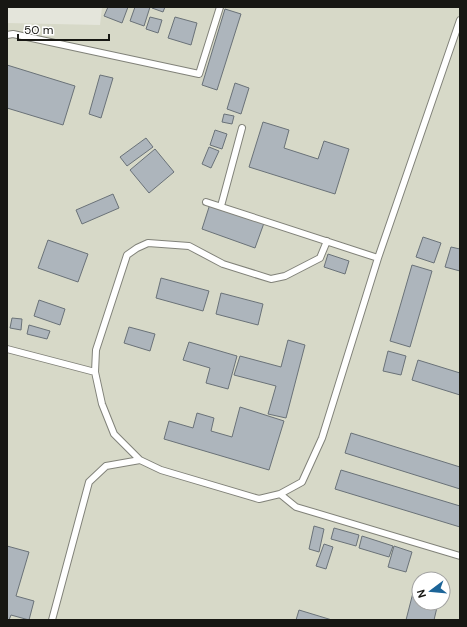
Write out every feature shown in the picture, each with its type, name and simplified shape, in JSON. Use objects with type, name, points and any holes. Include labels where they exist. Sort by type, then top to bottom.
[{"type":"lane","points":[[7,35],[13,34],[199,74],[220,7]]},
{"type":"lane","points":[[327,241],[320,258],[285,276],[271,279],[223,264],[189,246],[148,242],[127,255],[96,350],[95,372],[102,404],[114,434],[140,460],[161,470],[259,499],[280,494],[302,482],[322,438],[378,258],[460,20]]},
{"type":"lane","points":[[221,206],[242,128]]},
{"type":"lane","points":[[206,202],[378,258]]},
{"type":"lane","points":[[7,349],[95,372]]},
{"type":"lane","points":[[52,620],[89,482],[106,466],[140,460]]},
{"type":"lane","points":[[280,494],[296,507],[460,556]]},
{"type":"shaded area","points":[[102,7],[460,7],[460,620],[7,620],[7,23],[100,25]]},
{"type":"building","points":[[108,7],[128,7],[122,23],[104,16]]},
{"type":"building","points":[[135,7],[150,7],[144,26],[130,21]]},
{"type":"building","points":[[165,7],[163,12],[152,8]]},
{"type":"building","points":[[225,9],[241,14],[217,90],[202,85]]},
{"type":"building","points":[[150,17],[162,20],[158,33],[146,29]]},
{"type":"building","points":[[175,17],[197,23],[191,45],[168,38]]},
{"type":"building","points":[[7,65],[75,86],[63,125],[7,108]]},
{"type":"building","points":[[100,75],[113,78],[101,118],[89,114]]},
{"type":"building","points":[[235,83],[249,88],[241,114],[227,109]]},
{"type":"building","points":[[224,114],[234,116],[232,124],[222,122]]},
{"type":"building","points":[[263,122],[289,130],[284,148],[318,159],[324,141],[349,149],[335,194],[249,167]]},
{"type":"building","points":[[215,130],[227,134],[222,149],[210,145]]},
{"type":"building","points":[[146,138],[153,147],[127,166],[120,157]]},
{"type":"building","points":[[209,147],[219,151],[211,168],[202,164]]},
{"type":"building","points":[[155,149],[174,172],[149,193],[130,170]]},
{"type":"building","points":[[113,194],[119,208],[82,224],[76,210]]},
{"type":"building","points":[[210,204],[264,223],[255,248],[202,229]]},
{"type":"building","points":[[423,237],[441,243],[434,263],[416,257]]},
{"type":"building","points":[[48,240],[88,254],[78,282],[38,268]]},
{"type":"building","points":[[451,247],[460,249],[460,271],[445,267]]},
{"type":"building","points":[[328,254],[349,261],[345,274],[324,267]]},
{"type":"building","points":[[412,265],[432,271],[410,347],[390,341]]},
{"type":"building","points":[[161,278],[209,291],[203,311],[156,298]]},
{"type":"building","points":[[221,293],[263,304],[258,325],[216,314]]},
{"type":"building","points":[[39,300],[65,309],[60,325],[34,316]]},
{"type":"building","points":[[12,318],[22,319],[21,330],[10,328]]},
{"type":"building","points":[[29,325],[50,331],[47,339],[27,334]]},
{"type":"building","points":[[129,327],[155,334],[150,351],[124,343]]},
{"type":"building","points":[[288,340],[305,345],[286,418],[268,414],[276,386],[234,375],[240,356],[281,367]]},
{"type":"building","points":[[189,342],[237,356],[228,389],[206,383],[210,368],[183,360]]},
{"type":"building","points":[[388,351],[406,356],[401,375],[383,371]]},
{"type":"building","points":[[418,360],[460,373],[460,395],[412,380]]},
{"type":"building","points":[[240,407],[284,421],[269,470],[164,439],[169,421],[193,428],[197,413],[214,418],[211,431],[232,437]]},
{"type":"building","points":[[351,433],[460,467],[460,489],[345,453]]},
{"type":"building","points":[[341,470],[460,506],[460,527],[335,489]]},
{"type":"building","points":[[314,526],[324,529],[319,552],[309,549]]},
{"type":"building","points":[[334,528],[359,535],[356,546],[331,539]]},
{"type":"building","points":[[362,536],[393,546],[389,557],[359,548]]},
{"type":"building","points":[[324,544],[333,547],[326,569],[316,566]]},
{"type":"building","points":[[7,546],[29,552],[16,596],[34,601],[29,620],[11,615],[9,620],[7,620]]},
{"type":"building","points":[[394,546],[412,552],[406,572],[388,567]]},
{"type":"building","points":[[411,600],[411,611],[436,611],[434,620],[406,620]]},
{"type":"building","points":[[299,610],[332,620],[296,620]]}]
